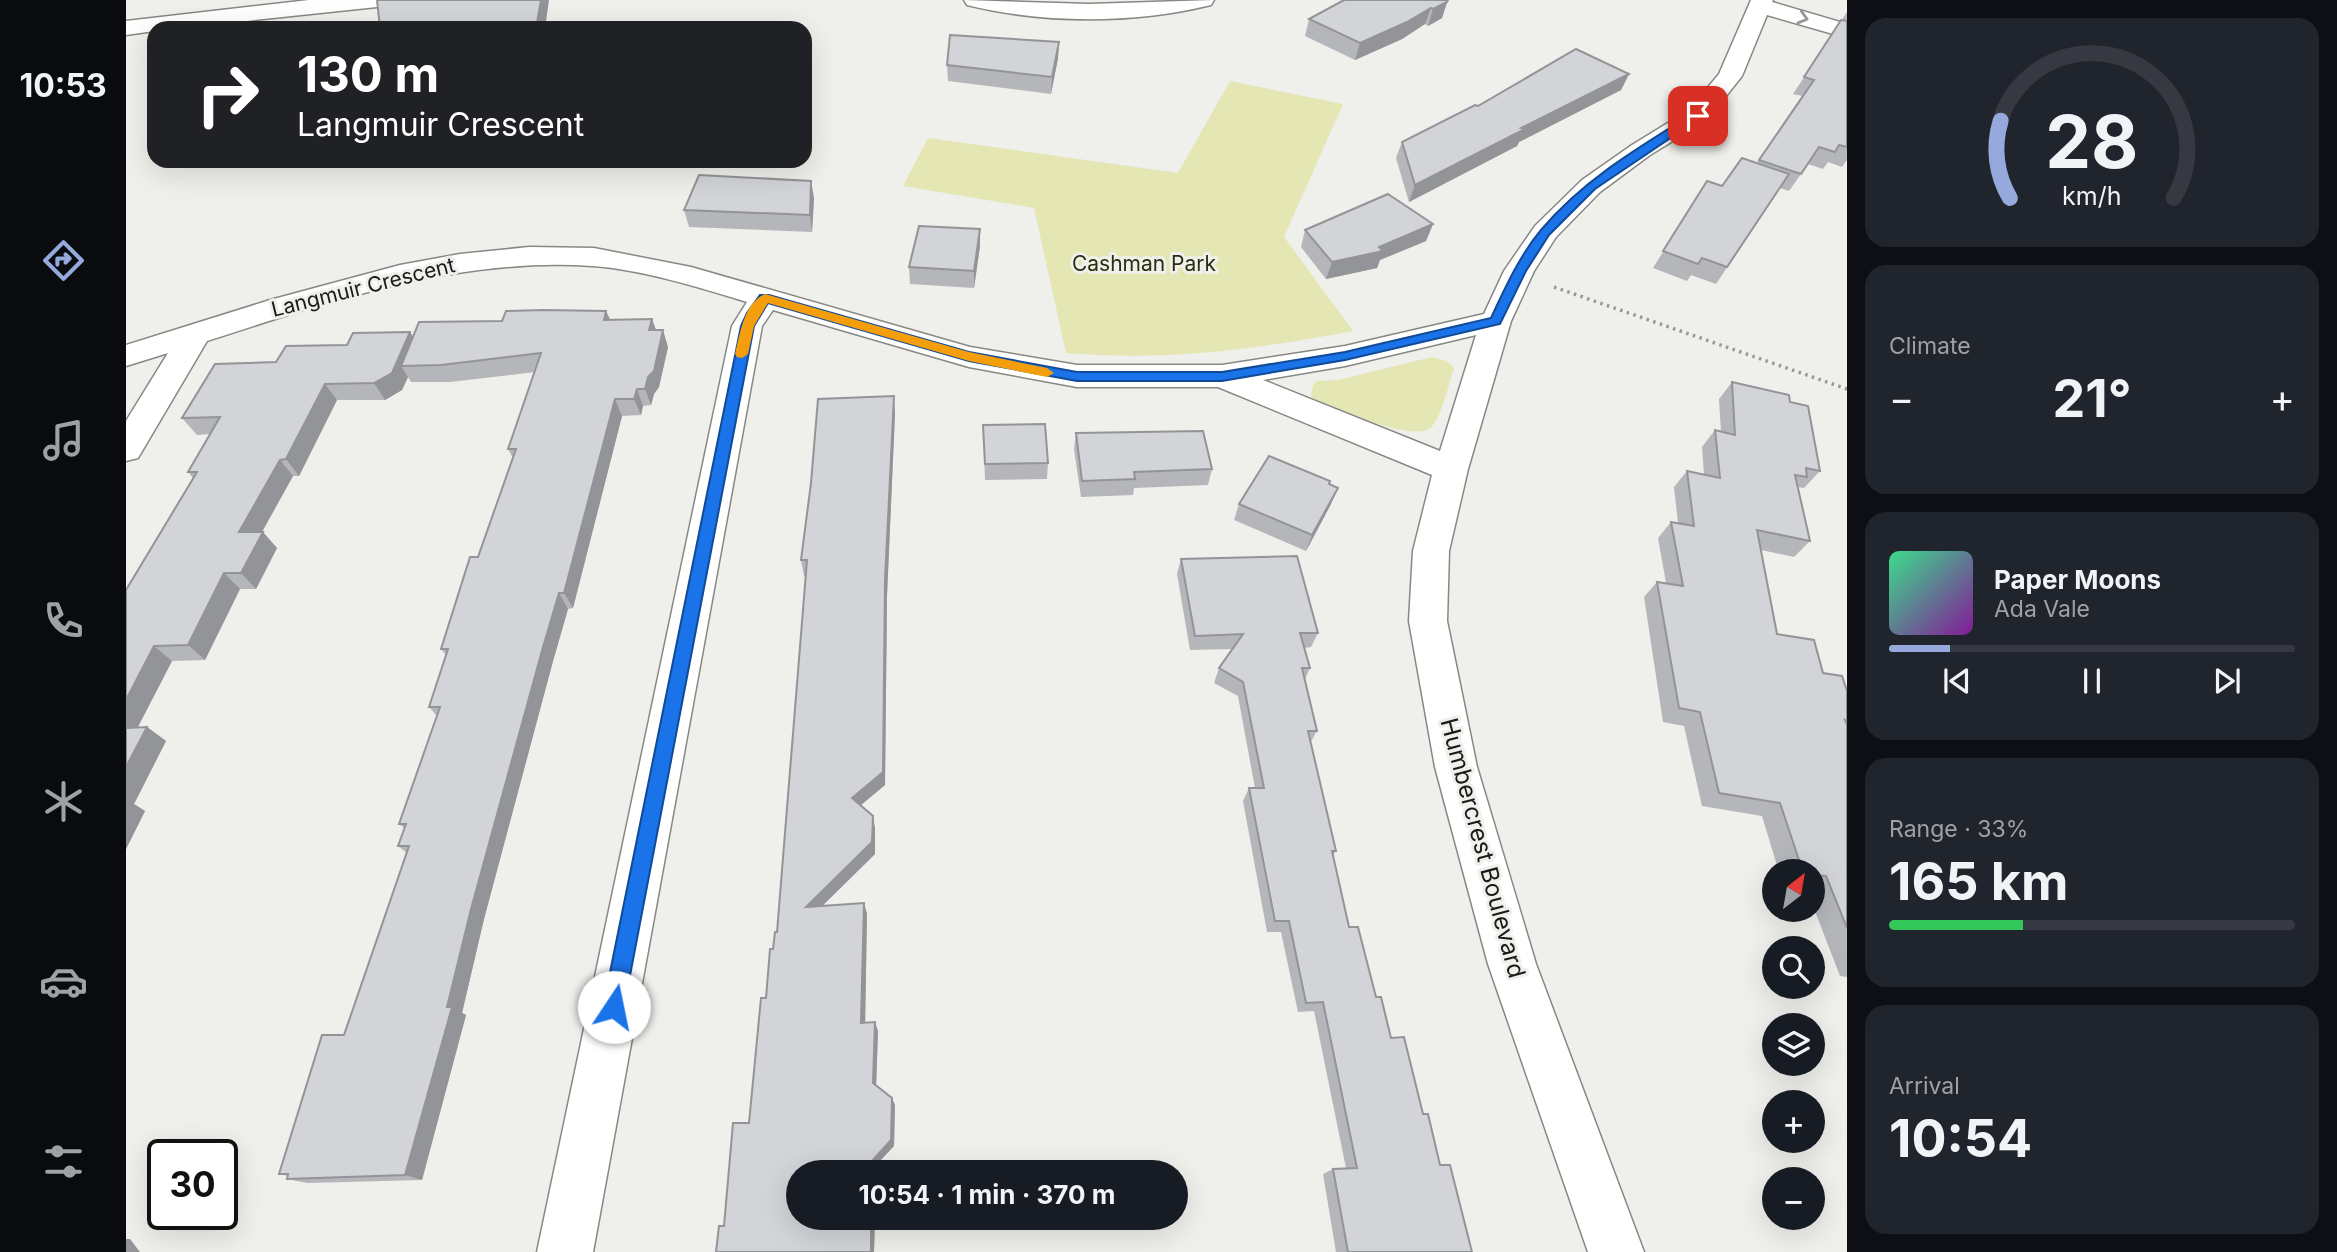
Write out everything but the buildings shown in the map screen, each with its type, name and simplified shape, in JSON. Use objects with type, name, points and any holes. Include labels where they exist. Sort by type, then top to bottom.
[{"type":"street","points":[[182,21],[377,0]]},
{"type":"street","points":[[975,0],[1034,9],[1080,11],[1162,6],[1203,0]]},
{"type":"street","points":[[1760,3],[1847,31]]},
{"type":"street","name":"Humbercrest Boulevard","points":[[1616,1252],[1512,964],[1456,767],[1428,621],[1431,551],[1451,468],[1496,321],[1520,271],[1545,232],[1591,186],[1642,150],[1698,116],[1730,76],[1760,3]]},
{"type":"street","points":[[126,28],[147,25]]},
{"type":"street","name":"Langmuir Crescent","points":[[126,356],[400,274],[460,263],[529,256],[594,257],[691,276],[969,357],[1042,372],[1077,376],[1222,376],[1345,356],[1496,321]]},
{"type":"street","points":[[565,1252],[747,326],[765,298]]},
{"type":"street","points":[[126,450],[196,333]]},
{"type":"street","name":"Langmuir Crescent","points":[[1222,376],[1451,468]]},
{"type":"path","points":[[1550,286],[1847,388]]},
{"type":"green space","name":"Cashman Park","points":[[1230,81],[1343,104],[1284,237],[1353,331],[1280,344],[1175,355],[1066,353],[1034,208],[903,186],[928,138],[1178,173]]},
{"type":"green space","points":[[1432,357],[1447,361],[1454,368],[1440,412],[1433,425],[1424,431],[1395,429],[1357,417],[1311,396],[1313,385],[1317,381],[1338,380]]},
{"type":"slow traffic","points":[[742,354],[747,326],[765,298],[969,357],[1047,373]]},
{"type":"route","points":[[614,1007],[747,326],[765,298],[969,357],[1042,372],[1077,376],[1222,376],[1345,356],[1496,321],[1520,271],[1545,232],[1591,186],[1642,150],[1698,116]]}]
